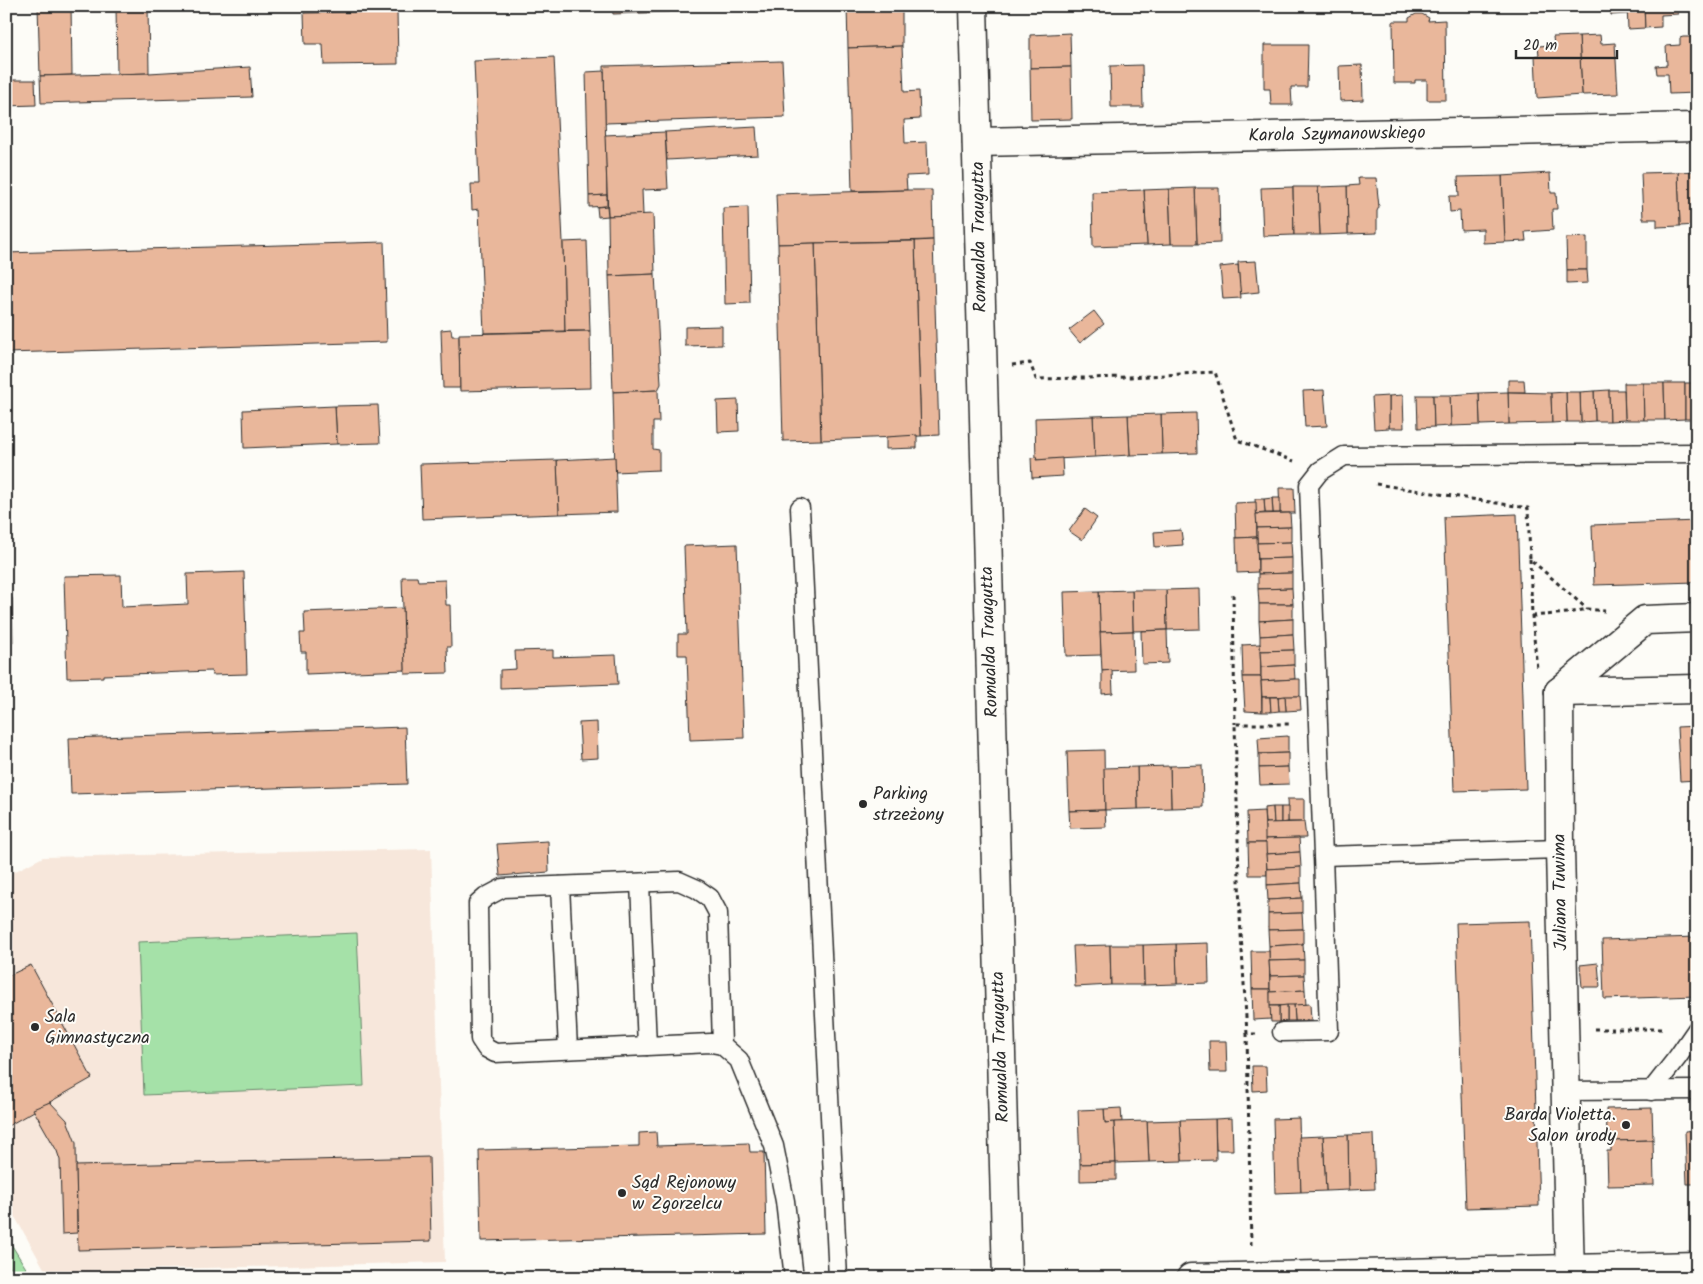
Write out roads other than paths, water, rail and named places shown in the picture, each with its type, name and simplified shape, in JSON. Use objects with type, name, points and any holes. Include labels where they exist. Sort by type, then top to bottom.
[{"type":"street","name":"Romualda Traugutta","points":[[974,6],[1008,1278]]},
{"type":"street","name":"Karola Szymanowskiego","points":[[977,142],[1697,127]]},
{"type":"street","points":[[1559,692],[1645,620],[1697,618]]},
{"type":"street","points":[[1559,692],[1697,689]]},
{"type":"street","name":"Juliana Tuwima","points":[[1559,692],[1560,850],[1569,1274]]},
{"type":"street","points":[[1191,1278],[1569,1274],[1697,1266]]},
{"type":"lane","points":[[1282,1032],[1329,1031],[1309,485],[1320,471],[1344,456],[1697,453]]},
{"type":"lane","points":[[800,508],[838,1278]]},
{"type":"lane","points":[[1323,856],[1560,850]]},
{"type":"lane","points":[[722,1045],[718,913],[710,898],[697,889],[679,881],[503,888],[486,897],[478,904],[480,1039],[486,1048],[495,1053],[711,1043],[722,1045],[739,1060],[774,1146],[784,1201],[794,1278]]},
{"type":"lane","points":[[640,883],[647,1046]]},
{"type":"lane","points":[[560,886],[568,1049]]},
{"type":"lane","points":[[1650,1091],[1677,1058],[1696,1029]]},
{"type":"lane","points":[[1565,1091],[1697,1090]]},
{"type":"place","name":"Parking strzeżony","points":[[863,804]]},
{"type":"place","name":"Sala Gimnastyczna","points":[[35,1027]]},
{"type":"place","name":"Barda Violetta. Salon urody","points":[[1626,1125]]},
{"type":"place","name":"Sąd Rejonowy w Zgorzelcu","points":[[622,1193]]}]
